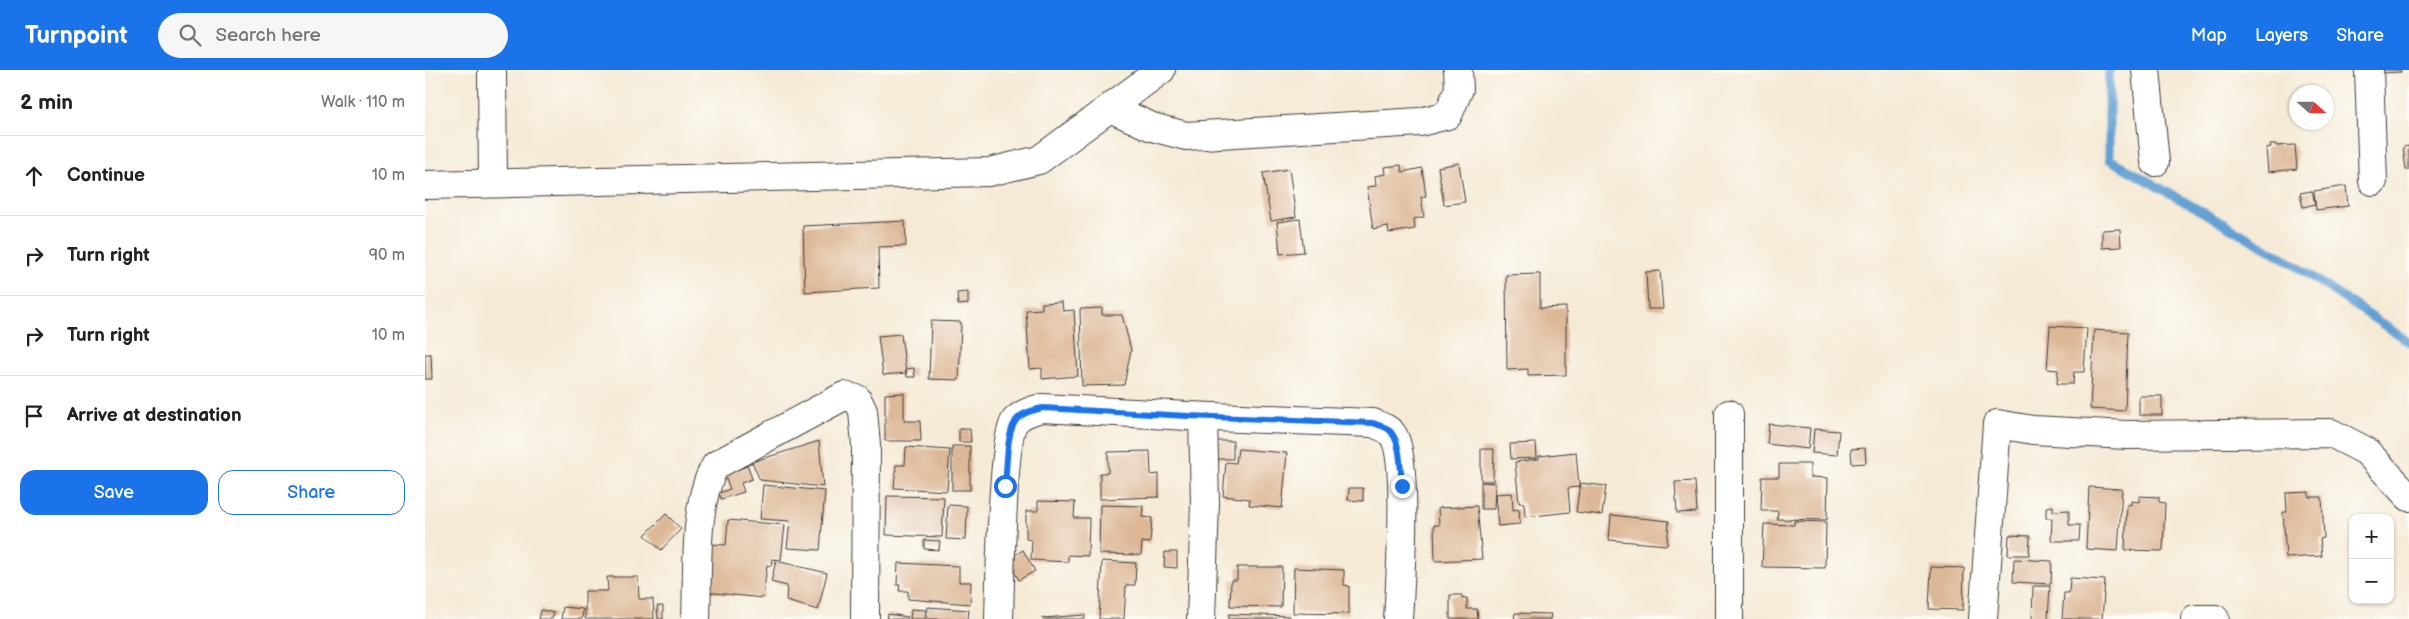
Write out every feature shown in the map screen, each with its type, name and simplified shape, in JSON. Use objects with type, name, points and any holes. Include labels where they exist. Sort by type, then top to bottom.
[{"type":"street","points":[[492,70],[493,183]]},
{"type":"street","points":[[425,185],[989,172],[1039,160],[1161,70]]},
{"type":"street","points":[[1110,108],[1152,127],[1186,136],[1420,122],[1448,115],[1459,90],[1458,70]]},
{"type":"street","points":[[2145,70],[2155,162]]},
{"type":"street","points":[[2369,70],[2373,181]]},
{"type":"street","points":[[696,619],[701,501],[708,478],[716,465],[844,396],[857,399],[863,411],[866,445],[865,619]]},
{"type":"street","points":[[999,619],[1003,515],[1009,442],[1015,421],[1029,411],[1043,408],[1203,417],[1373,423],[1387,428],[1393,435],[1397,447],[1402,486],[1397,619]]},
{"type":"street","points":[[1729,414],[1729,619]]},
{"type":"street","points":[[1201,619],[1205,504],[1203,417]]},
{"type":"street","points":[[1983,619],[1997,424],[2033,430],[2127,435],[2331,433],[2366,451],[2409,498]]},
{"type":"street","points":[[2195,619],[2215,619]]},
{"type":"building","points":[[2382,70],[2401,70],[2401,72],[2382,73]]},
{"type":"building","points":[[2276,144],[2276,146],[2295,145],[2297,169],[2268,172],[2266,148]]},
{"type":"building","points":[[2409,146],[2409,170],[2406,170],[2403,147]]},
{"type":"building","points":[[1459,163],[1465,202],[1444,205],[1438,167]]},
{"type":"building","points":[[1401,165],[1402,172],[1422,168],[1426,196],[1421,197],[1424,217],[1414,219],[1415,229],[1389,233],[1388,226],[1373,229],[1367,187],[1376,186],[1375,176],[1385,174],[1384,167]]},
{"type":"building","points":[[1289,169],[1296,217],[1271,221],[1263,173]]},
{"type":"building","points":[[2346,186],[2348,206],[2316,210],[2314,191]]},
{"type":"building","points":[[2312,191],[2315,204],[2303,207],[2300,193]]},
{"type":"building","points":[[1300,219],[1304,252],[1280,254],[1277,222]]},
{"type":"building","points":[[905,221],[906,246],[878,247],[879,288],[805,292],[803,226]]},
{"type":"building","points":[[2120,229],[2121,247],[2102,248],[2102,230]]},
{"type":"building","points":[[1660,271],[1663,309],[1648,309],[1646,272]]},
{"type":"building","points":[[1540,274],[1540,308],[1566,307],[1566,375],[1528,376],[1528,369],[1507,370],[1506,275]]},
{"type":"building","points":[[968,292],[968,304],[958,305],[957,293]]},
{"type":"building","points":[[1062,302],[1063,311],[1074,310],[1078,376],[1042,379],[1042,368],[1030,369],[1026,310],[1042,309],[1042,303]]},
{"type":"building","points":[[1102,308],[1102,315],[1122,315],[1131,350],[1124,385],[1082,386],[1080,309]]},
{"type":"building","points":[[931,321],[961,322],[959,380],[929,379]]},
{"type":"building","points":[[2050,326],[2087,328],[2084,372],[2074,372],[2073,384],[2057,384],[2058,370],[2047,369]]},
{"type":"building","points":[[2094,330],[2128,332],[2125,411],[2090,409]]},
{"type":"building","points":[[901,334],[906,373],[883,375],[878,336]]},
{"type":"building","points":[[425,354],[431,354],[432,379],[425,379]]},
{"type":"building","points":[[914,368],[915,377],[907,377],[906,369]]},
{"type":"building","points":[[904,393],[904,421],[920,421],[921,441],[885,441],[885,394]]},
{"type":"building","points":[[2139,396],[2162,396],[2162,415],[2139,415]]},
{"type":"building","points":[[1769,424],[1810,428],[1808,449],[1767,444]]},
{"type":"building","points":[[959,429],[970,429],[971,442],[959,442]]},
{"type":"building","points":[[1814,429],[1839,431],[1837,455],[1812,453]]},
{"type":"building","points":[[819,441],[823,487],[760,480],[752,462]]},
{"type":"building","points":[[1213,441],[1233,441],[1233,459],[1212,459]]},
{"type":"building","points":[[1536,443],[1537,458],[1511,459],[1510,444]]},
{"type":"building","points":[[952,446],[970,446],[970,490],[952,490]]},
{"type":"building","points":[[906,447],[950,450],[947,491],[894,488],[896,465],[905,465]]},
{"type":"building","points":[[1865,448],[1866,463],[1852,464],[1851,449]]},
{"type":"building","points":[[1238,449],[1287,453],[1282,508],[1249,505],[1250,499],[1223,496],[1226,462],[1236,463]]},
{"type":"building","points":[[1481,449],[1494,449],[1493,481],[1481,481]]},
{"type":"building","points":[[1150,451],[1151,475],[1159,474],[1159,497],[1100,499],[1100,473],[1108,473],[1108,452]]},
{"type":"building","points":[[1576,452],[1579,487],[1568,488],[1570,512],[1525,517],[1524,503],[1519,503],[1515,462],[1539,459],[1539,456]]},
{"type":"building","points":[[1779,464],[1810,464],[1810,477],[1828,478],[1827,520],[1777,519],[1778,511],[1761,511],[1762,477],[1779,477]]},
{"type":"building","points":[[748,466],[752,479],[741,483],[744,492],[721,499],[719,493],[730,489],[724,474]]},
{"type":"building","points":[[1695,481],[1697,512],[1677,513],[1675,482]]},
{"type":"building","points":[[1481,482],[1495,483],[1494,509],[1481,509]]},
{"type":"building","points":[[1580,483],[1606,486],[1602,515],[1576,512]]},
{"type":"building","points":[[763,485],[825,491],[820,550],[787,548],[790,521],[760,519]]},
{"type":"building","points":[[2089,487],[2122,489],[2118,551],[2086,549]]},
{"type":"building","points":[[1349,488],[1363,488],[1363,501],[1348,500]]},
{"type":"building","points":[[2309,492],[2309,497],[2322,497],[2324,538],[2320,539],[2322,556],[2286,558],[2283,512],[2287,512],[2286,493]]},
{"type":"building","points":[[1512,493],[1513,510],[1519,509],[1520,524],[1498,526],[1495,494]]},
{"type":"building","points":[[887,496],[944,497],[942,537],[886,535]]},
{"type":"building","points":[[2139,496],[2159,497],[2159,502],[2165,503],[2163,551],[2125,550],[2127,504],[2131,505],[2131,501],[2139,502]]},
{"type":"building","points":[[1038,501],[1075,502],[1074,518],[1089,518],[1088,556],[1068,555],[1068,562],[1031,560],[1032,540],[1026,539],[1026,511],[1038,511]]},
{"type":"building","points":[[948,505],[967,506],[966,540],[946,539]]},
{"type":"building","points":[[1100,505],[1143,506],[1142,517],[1152,518],[1150,543],[1142,542],[1141,555],[1099,554]]},
{"type":"building","points":[[1477,506],[1482,559],[1435,561],[1434,525],[1439,525],[1438,508]]},
{"type":"building","points":[[2053,506],[2053,511],[2069,510],[2069,525],[2080,525],[2079,541],[2051,541],[2052,519],[2046,518],[2046,507]]},
{"type":"building","points":[[666,514],[681,529],[661,550],[645,535]]},
{"type":"building","points":[[1611,515],[1669,521],[1667,545],[1609,540]]},
{"type":"building","points":[[728,520],[785,525],[781,560],[772,559],[771,566],[767,565],[763,598],[705,592],[711,544],[726,545]]},
{"type":"building","points":[[1794,521],[1826,522],[1825,568],[1762,567],[1764,524],[1794,525]]},
{"type":"building","points":[[2009,535],[2030,536],[2029,555],[2008,555]]},
{"type":"building","points":[[924,540],[940,541],[939,550],[924,549]]},
{"type":"building","points":[[1023,550],[1035,571],[1019,580],[1007,560]]},
{"type":"building","points":[[1165,552],[1177,552],[1177,568],[1164,567]]},
{"type":"building","points":[[2014,559],[2052,561],[2051,584],[2013,582]]},
{"type":"building","points":[[776,561],[827,573],[818,610],[786,601],[787,586],[771,582]]},
{"type":"building","points":[[1102,561],[1136,563],[1135,585],[1126,585],[1124,619],[1099,619]]},
{"type":"building","points":[[898,563],[959,566],[959,582],[971,582],[970,604],[908,599],[908,591],[899,591],[900,585],[897,585]]},
{"type":"building","points":[[1237,567],[1282,567],[1281,607],[1230,606],[1231,580],[1237,580]]},
{"type":"building","points":[[1931,567],[1964,568],[1963,610],[1929,609]]},
{"type":"building","points":[[1294,568],[1344,570],[1344,585],[1349,586],[1349,614],[1293,613]]},
{"type":"building","points":[[607,577],[638,577],[639,599],[653,599],[654,619],[585,619],[585,591],[608,591]]},
{"type":"building","points":[[2070,578],[2105,580],[2102,619],[2062,619],[2064,593],[2069,593]]},
{"type":"building","points":[[2033,586],[2050,586],[2048,619],[2032,619]]},
{"type":"building","points":[[1450,595],[1462,595],[1462,599],[1467,598],[1467,609],[1477,609],[1478,619],[1450,619]]},
{"type":"building","points":[[657,606],[663,606],[663,619],[658,619]]},
{"type":"building","points":[[563,607],[583,609],[582,619],[561,619]]},
{"type":"building","points":[[928,607],[969,610],[968,619],[927,619]]},
{"type":"building","points":[[911,609],[926,610],[925,619],[910,619]]},
{"type":"building","points":[[541,610],[554,613],[552,619],[539,619]]},
{"type":"building","points":[[1515,613],[1551,614],[1550,619],[1514,619]]},
{"type":"building","points":[[888,614],[908,617],[907,619],[887,619]]},
{"type":"building","points":[[1229,614],[1289,616],[1289,619],[1229,619]]},
{"type":"building","points":[[1085,615],[1085,619],[1042,619],[1042,618]]},
{"type":"waterway","points":[[2109,70],[2109,159],[2284,258],[2409,342]]},
{"type":"route","points":[[1005,486],[1009,442],[1015,421],[1029,411],[1043,408],[1373,423],[1387,428],[1393,435],[1397,447],[1402,486]]}]
